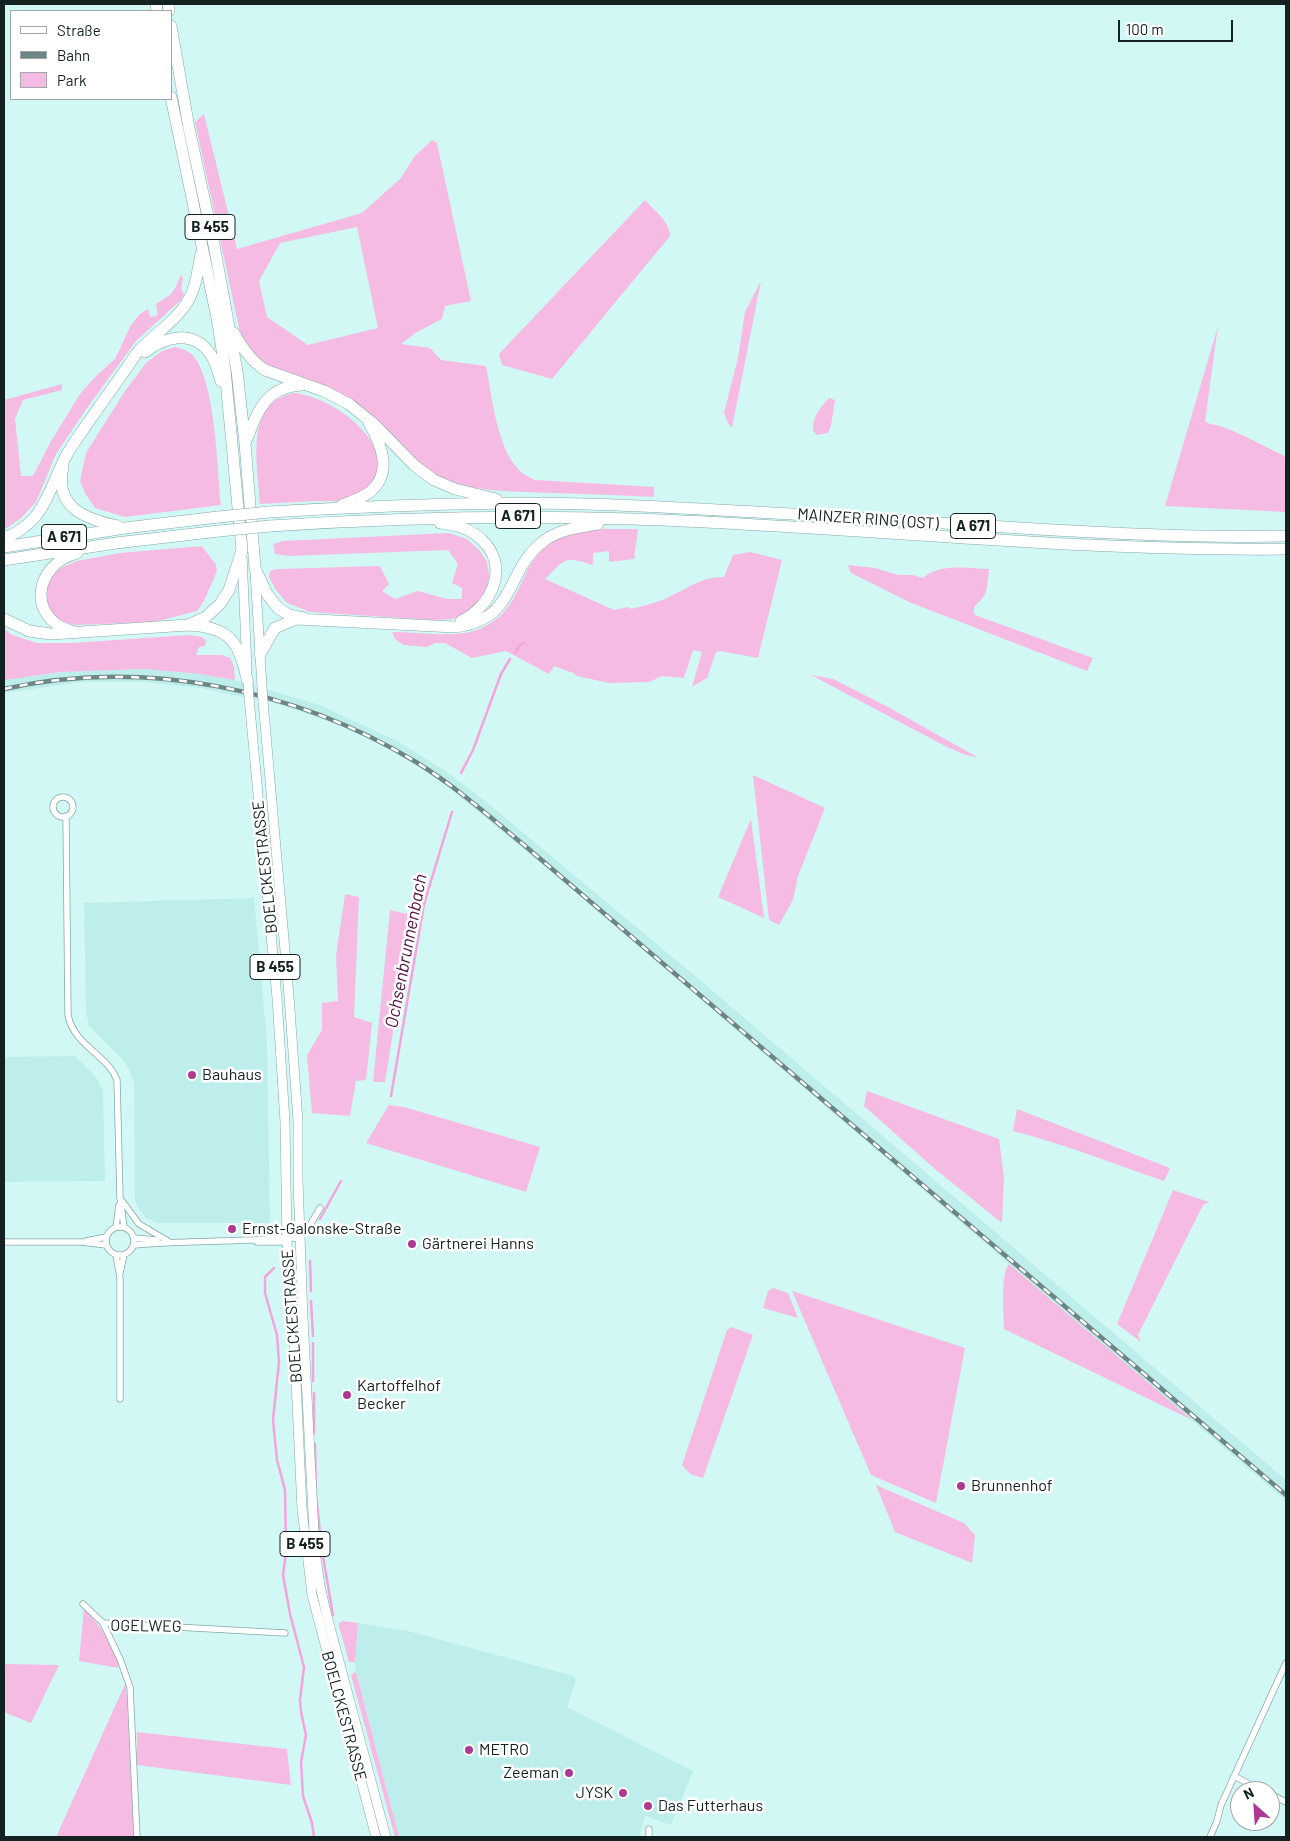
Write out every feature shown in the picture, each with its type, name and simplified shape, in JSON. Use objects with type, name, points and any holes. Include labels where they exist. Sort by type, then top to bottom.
[{"type":"highway","name":"B 455","points":[[172,32],[187,119],[230,327],[246,443],[255,568]]},
{"type":"highway","name":"B 455","points":[[172,100],[218,323],[229,404],[242,550]]},
{"type":"highway","points":[[4,538],[26,526],[41,509],[70,450],[127,368],[142,347],[173,320],[186,304],[193,290],[202,248]]},
{"type":"highway","points":[[230,327],[244,351],[259,366],[265,370],[337,397],[386,435],[415,466],[434,480],[464,492],[517,503]]},
{"type":"highway","points":[[127,368],[146,351],[162,341],[178,338],[193,340],[202,345],[212,356],[229,404]]},
{"type":"highway","points":[[246,443],[259,410],[271,395],[286,387],[295,385],[311,386]]},
{"type":"highway","points":[[336,508],[360,498],[370,491],[378,483],[384,465],[379,443],[372,429],[360,413]]},
{"type":"highway","points":[[64,460],[62,485],[67,500],[72,507],[89,519],[124,528]]},
{"type":"highway","name":"MAINZER RING (OST)","points":[[517,503],[660,507],[1179,536],[1286,536]]},
{"type":"highway","name":"A 671","points":[[4,547],[124,528],[269,512],[336,508],[517,503]]},
{"type":"highway","name":"A 671","points":[[4,560],[116,542],[270,526],[401,518],[517,516],[635,519]]},
{"type":"highway","points":[[401,518],[444,523],[468,530],[484,541],[493,556],[495,580],[485,604],[462,621],[437,626]]},
{"type":"highway","points":[[255,568],[267,594],[278,608],[289,614],[304,618],[455,627],[472,623],[496,610],[508,595],[528,557],[541,542],[578,527],[635,519]]},
{"type":"highway","name":"MAINZER RING (OST)","points":[[635,519],[1090,546],[1180,549],[1286,549]]},
{"type":"highway","points":[[81,632],[62,627],[49,617],[42,602],[41,587],[43,580],[51,567],[65,558],[116,542]]},
{"type":"highway","points":[[188,625],[206,617],[220,604],[229,590],[242,550]]},
{"type":"highway","points":[[260,654],[275,628],[288,621],[304,618]]},
{"type":"highway","points":[[4,619],[19,628],[40,633],[188,625],[214,628],[228,636],[241,654],[248,684]]},
{"type":"main road","name":"B 455","points":[[242,550],[248,684]]},
{"type":"main road","name":"B 455","points":[[255,568],[260,654]]},
{"type":"main road","name":"BOELCKESTRASSE","points":[[260,654],[290,996],[298,1121],[300,1235],[315,1552],[327,1616],[386,1837]]},
{"type":"main road","name":"BOELCKESTRASSE","points":[[248,684],[277,998],[286,1122],[287,1240],[306,1556],[315,1605],[376,1837]]},
{"type":"street","points":[[66,816],[68,1015],[72,1030],[78,1038],[108,1066],[117,1080],[120,1198],[124,1227]]},
{"type":"street","points":[[120,1198],[139,1224],[169,1242]]},
{"type":"street","points":[[116,1227],[120,1198]]},
{"type":"street","points":[[134,1245],[169,1242],[287,1240],[300,1235],[309,1227],[320,1208]]},
{"type":"street","points":[[116,1227],[124,1227],[131,1232],[134,1238],[134,1245],[124,1255],[116,1255],[106,1245],[106,1237],[116,1227]]},
{"type":"street","points":[[81,1242],[106,1237]]},
{"type":"street","points":[[134,1238],[169,1242]]},
{"type":"street","points":[[4,1242],[81,1242],[106,1245]]},
{"type":"street","points":[[116,1255],[120,1278]]},
{"type":"street","points":[[120,1399],[120,1278],[124,1255]]},
{"type":"street","points":[[84,1604],[102,1623]]},
{"type":"street","name":"OGELWEG","points":[[137,1837],[130,1687],[120,1659],[102,1623],[286,1633]]},
{"type":"street","points":[[1210,1837],[1217,1821],[1220,1805],[1286,1663]]},
{"type":"street","points":[[1234,1776],[1244,1781]]},
{"type":"street","points":[[649,1829],[649,1837]]},
{"type":"shaded area","points":[[144,669],[200,674],[235,680],[320,705],[397,741],[441,768],[484,800],[694,975],[1286,1480],[1286,1501],[566,884],[448,787],[414,764],[393,751],[341,726],[281,705],[200,688],[144,682],[82,682],[4,693],[4,680],[61,672]]},
{"type":"shaded area","points":[[254,898],[267,1042],[270,1223],[157,1223],[146,1218],[135,1200],[134,1083],[123,1060],[89,1026],[86,1013],[84,903]]},
{"type":"shaded area","points":[[75,1056],[96,1077],[103,1091],[105,1181],[4,1182],[4,1057]]},
{"type":"shaded area","points":[[358,1623],[408,1631],[574,1676],[576,1681],[567,1707],[693,1771],[671,1825],[645,1816],[639,1837],[399,1837],[356,1672]]},
{"type":"green space","points":[[204,114],[237,249],[362,213],[401,178],[414,157],[432,140],[437,143],[471,301],[445,306],[442,319],[417,332],[401,344],[430,348],[441,360],[486,366],[500,436],[512,460],[525,475],[535,480],[654,487],[654,497],[502,491],[453,483],[419,467],[361,408],[335,390],[278,371],[254,357],[245,345],[239,328],[195,122]],"holes":[[[357,227],[378,328],[308,345],[267,317],[259,281],[280,243]]]},
{"type":"green space","points":[[645,200],[664,221],[670,236],[552,379],[502,365],[499,354]]},
{"type":"green space","points":[[181,275],[183,278],[181,289],[184,294],[181,300],[136,341],[56,454],[36,502],[22,517],[4,530],[4,400],[62,384],[62,390],[23,400],[15,419],[21,476],[33,476],[50,443],[80,394],[115,359],[131,325],[140,314],[148,309],[150,317],[158,315],[156,304],[172,292]]},
{"type":"green space","points":[[761,281],[732,428],[724,413],[738,358],[745,312]]},
{"type":"green space","points":[[1218,326],[1205,421],[1253,440],[1286,457],[1286,512],[1165,506]]},
{"type":"green space","points":[[175,347],[189,352],[195,358],[202,371],[207,388],[214,429],[221,505],[125,517],[95,508],[80,481],[86,453],[125,391],[146,363],[162,351]]},
{"type":"green space","points":[[294,393],[321,401],[336,408],[362,429],[371,441],[377,454],[377,474],[374,482],[368,489],[341,501],[260,504],[256,455],[260,422],[267,409],[278,399]]},
{"type":"green space","points":[[829,398],[835,400],[831,426],[828,433],[817,435],[813,431],[815,417]]},
{"type":"green space","points":[[604,529],[638,529],[634,559],[609,562],[609,551],[593,553],[593,565],[576,560],[566,561],[545,579],[614,610],[628,607],[631,609],[654,603],[707,579],[724,577],[733,555],[750,552],[782,560],[758,658],[720,651],[716,652],[707,678],[692,687],[702,652],[693,650],[684,678],[662,676],[649,682],[609,683],[577,676],[554,666],[549,674],[506,651],[472,658],[445,643],[435,643],[427,647],[403,645],[395,639],[392,632],[458,634],[477,630],[493,622],[513,600],[540,552],[552,542],[571,534]]},
{"type":"green space","points":[[449,533],[467,539],[480,551],[487,562],[489,575],[488,587],[482,598],[464,614],[453,619],[433,620],[310,612],[287,603],[276,590],[269,577],[270,571],[277,569],[380,566],[389,584],[382,591],[395,599],[418,591],[447,599],[462,599],[462,588],[452,583],[458,564],[448,550],[289,556],[275,554],[273,544],[283,541]]},
{"type":"green space","points":[[202,546],[216,565],[217,571],[204,601],[197,611],[154,622],[75,625],[60,621],[50,614],[45,603],[45,586],[56,570],[77,561],[120,553]]},
{"type":"green space","points":[[848,565],[875,568],[898,575],[913,575],[923,578],[930,573],[946,568],[989,569],[986,591],[984,597],[974,608],[975,615],[1093,658],[1087,671],[909,602],[851,573]]},
{"type":"green space","points":[[4,629],[12,635],[37,643],[74,643],[188,635],[202,637],[206,640],[205,646],[199,647],[196,655],[222,655],[230,658],[234,666],[235,680],[200,674],[144,669],[61,672],[4,680]]},
{"type":"green space","points":[[811,675],[833,679],[888,707],[979,758],[963,754],[945,746]]},
{"type":"green space","points":[[753,775],[825,808],[798,876],[793,900],[779,925],[769,920]]},
{"type":"green space","points":[[751,819],[764,918],[718,897]]},
{"type":"green space","points":[[345,894],[359,897],[354,1017],[372,1023],[366,1080],[356,1081],[350,1116],[312,1113],[307,1055],[322,1030],[322,1003],[338,1001],[336,956]]},
{"type":"green space","points":[[390,910],[412,915],[385,1082],[373,1082]]},
{"type":"green space","points":[[867,1091],[999,1139],[1004,1178],[1002,1223],[935,1169],[864,1106]]},
{"type":"green space","points":[[389,1105],[404,1107],[540,1147],[526,1192],[366,1143]]},
{"type":"green space","points":[[1017,1109],[1170,1168],[1164,1181],[1070,1148],[1013,1131]]},
{"type":"green space","points":[[1173,1190],[1209,1202],[1203,1205],[1138,1335],[1141,1342],[1117,1324]]},
{"type":"green space","points":[[1009,1264],[1192,1420],[1004,1329],[1003,1286]]},
{"type":"green space","points":[[773,1288],[788,1293],[798,1318],[763,1308],[768,1291]]},
{"type":"green space","points":[[792,1291],[965,1348],[936,1503],[871,1475]]},
{"type":"green space","points":[[731,1327],[753,1335],[703,1478],[690,1474],[682,1465],[727,1330]]},
{"type":"green space","points":[[876,1485],[964,1523],[975,1535],[972,1563],[895,1532]]},
{"type":"green space","points":[[84,1609],[101,1628],[112,1645],[118,1661],[118,1668],[79,1661]]},
{"type":"green space","points":[[343,1621],[358,1623],[355,1662],[349,1662],[339,1626],[339,1623]]},
{"type":"green space","points":[[4,1664],[59,1665],[31,1723],[4,1712]]},
{"type":"green space","points":[[356,1672],[399,1837],[395,1837],[351,1675]]},
{"type":"green space","points":[[126,1682],[134,1837],[57,1837],[57,1835]]},
{"type":"green space","points":[[137,1732],[287,1749],[291,1785],[137,1765]]},
{"type":"waterway","name":"Ochsenbrunnenbach","points":[[515,653],[519,646],[524,643]]},
{"type":"waterway","name":"Ochsenbrunnenbach","points":[[461,773],[473,750],[501,674],[510,659]]},
{"type":"waterway","name":"Ochsenbrunnenbach","points":[[391,1096],[424,904],[452,812]]},
{"type":"waterway","name":"Ochsenbrunnenbach","points":[[320,1219],[341,1181]]},
{"type":"waterway","name":"Ochsenbrunnenbach","points":[[310,1261],[311,1291]]},
{"type":"waterway","points":[[274,1268],[265,1277],[265,1293],[277,1335],[279,1362],[273,1420],[277,1460],[285,1490],[286,1553],[283,1575],[290,1614],[304,1667],[300,1700],[306,1735],[301,1762],[303,1796],[312,1823],[314,1837]]},
{"type":"waterway","name":"Ochsenbrunnenbach","points":[[311,1301],[313,1336]]},
{"type":"waterway","name":"Ochsenbrunnenbach","points":[[313,1343],[313,1381]]},
{"type":"waterway","name":"Ochsenbrunnenbach","points":[[314,1393],[314,1433]]},
{"type":"waterway","name":"Ochsenbrunnenbach","points":[[315,1444],[316,1495],[321,1543]]},
{"type":"waterway","name":"Ochsenbrunnenbach","points":[[322,1551],[333,1615]]},
{"type":"railway","points":[[4,689],[57,680],[110,677],[163,679],[216,686],[269,698],[320,715],[369,736],[416,762],[485,812],[1286,1495]]},
{"type":"place","name":"Bauhaus","points":[[192,1075]]},
{"type":"place","name":"Ernst-Galonske-Straße","points":[[232,1229]]},
{"type":"place","name":"Gärtnerei Hanns","points":[[412,1244]]},
{"type":"place","name":"Kartoffelhof Becker","points":[[347,1395]]},
{"type":"place","name":"Brunnenhof","points":[[961,1486]]},
{"type":"place","name":"METRO","points":[[469,1750]]},
{"type":"place","name":"Zeeman","points":[[569,1773]]},
{"type":"place","name":"JYSK","points":[[623,1793]]},
{"type":"place","name":"Das Futterhaus","points":[[648,1806]]}]
